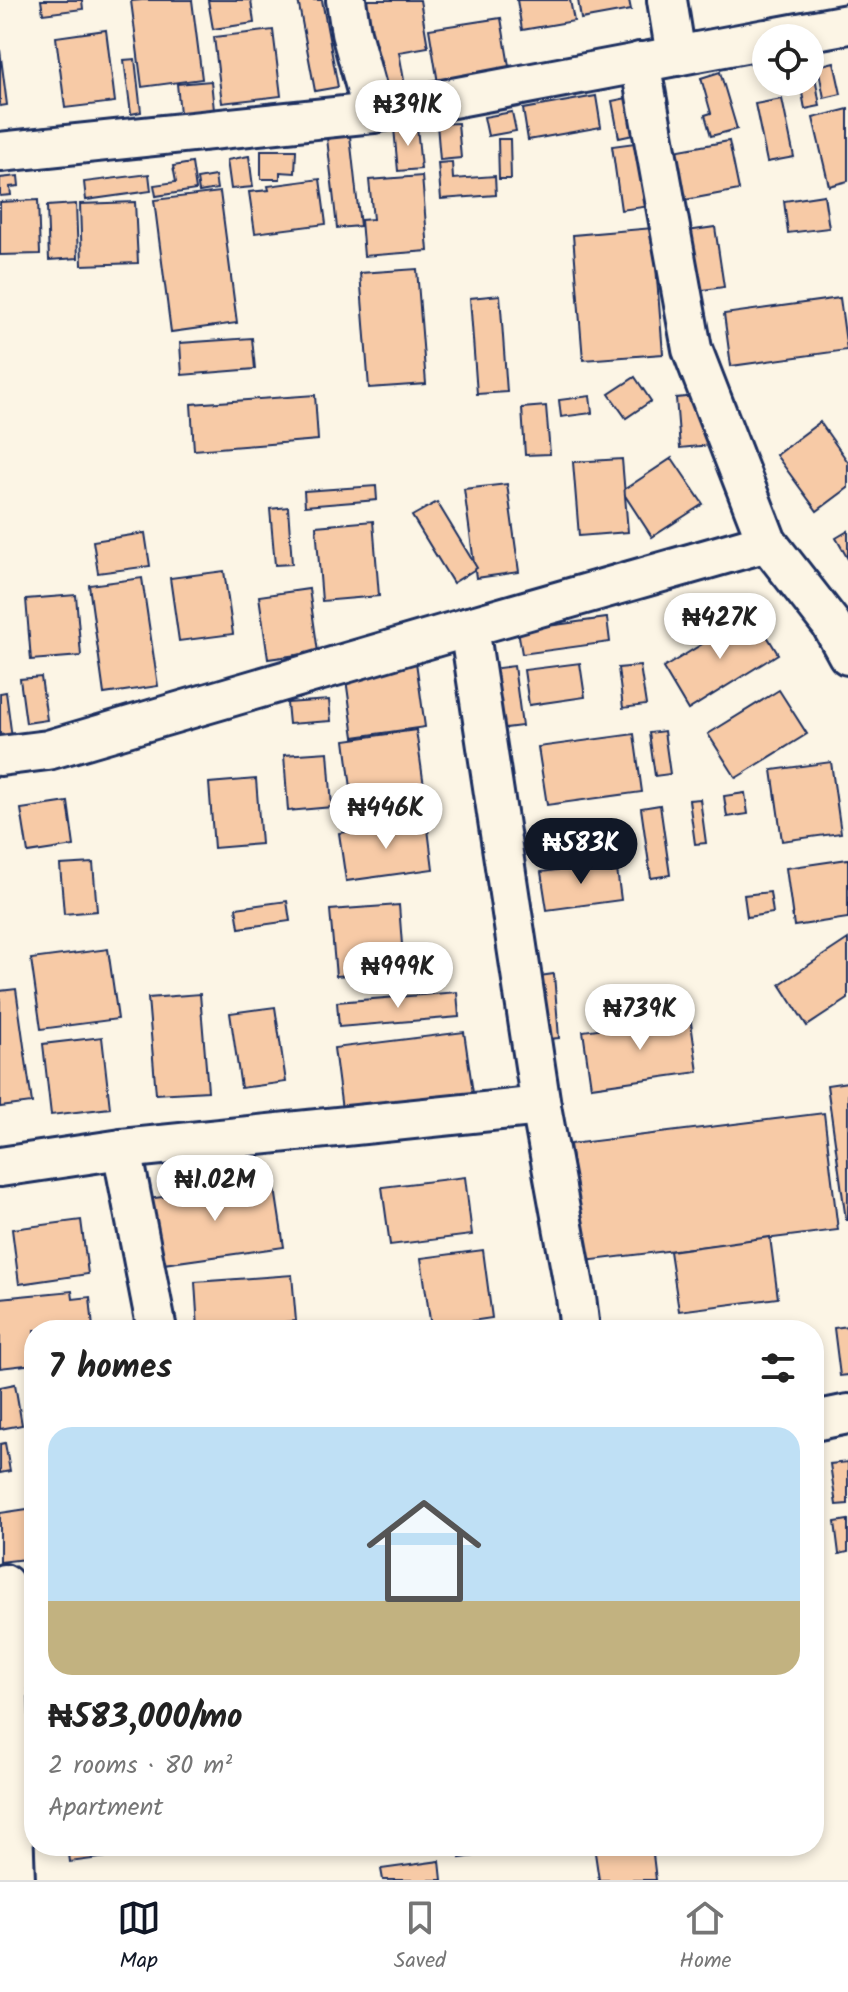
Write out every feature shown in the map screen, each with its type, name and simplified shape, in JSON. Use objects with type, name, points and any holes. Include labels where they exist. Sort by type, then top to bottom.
[{"type":"street","points":[[346,0],[351,33],[373,113]]},
{"type":"street","points":[[667,0],[658,59],[692,349],[767,542],[831,624],[848,655]]},
{"type":"street","points":[[824,28],[848,24]]},
{"type":"street","points":[[0,152],[373,113],[752,42]]},
{"type":"street","points":[[0,756],[60,746],[767,542]]},
{"type":"street","points":[[469,627],[541,1106],[579,1320]]},
{"type":"street","points":[[0,1167],[122,1149],[541,1106]]},
{"type":"street","points":[[122,1149],[155,1320]]},
{"type":"street","points":[[824,1419],[848,1414]]},
{"type":"street","points":[[13,1582],[15,1880]]},
{"type":"building","points":[[41,0],[82,0],[83,9],[43,14]]},
{"type":"building","points":[[192,0],[202,79],[142,87],[131,1]]},
{"type":"building","points":[[208,0],[251,0],[254,23],[213,29]]},
{"type":"building","points":[[298,0],[322,0],[338,87],[315,91]]},
{"type":"building","points":[[362,0],[420,0],[428,47],[399,52],[405,86],[379,91]]},
{"type":"building","points":[[517,0],[570,0],[574,21],[522,30]]},
{"type":"building","points":[[578,0],[629,0],[631,10],[581,19]]},
{"type":"building","points":[[501,18],[510,72],[438,83],[429,29]]},
{"type":"building","points":[[106,30],[115,102],[65,108],[56,37]]},
{"type":"building","points":[[273,30],[281,96],[222,103],[214,37]]},
{"type":"building","points":[[0,50],[7,105],[0,106]]},
{"type":"building","points":[[135,59],[141,112],[131,114],[124,60]]},
{"type":"building","points":[[834,62],[841,94],[824,98],[824,64]]},
{"type":"building","points":[[720,72],[737,129],[711,136],[705,115],[711,113],[701,78]]},
{"type":"building","points":[[211,81],[214,110],[180,113],[177,84]]},
{"type":"building","points":[[596,96],[601,127],[528,140],[523,109]]},
{"type":"building","points":[[637,96],[643,133],[619,138],[612,101]]},
{"type":"building","points":[[803,96],[818,96],[820,106],[805,109]]},
{"type":"building","points":[[782,99],[794,157],[767,162],[755,104]]},
{"type":"building","points":[[848,109],[848,181],[829,186],[813,118]]},
{"type":"building","points":[[512,112],[516,131],[488,136],[484,117]]},
{"type":"building","points":[[458,123],[461,158],[440,160],[437,124]]},
{"type":"building","points":[[417,126],[421,169],[398,171],[394,128]]},
{"type":"building","points":[[350,136],[360,226],[337,228],[327,138]]},
{"type":"building","points":[[498,139],[510,139],[511,179],[499,179]]},
{"type":"building","points":[[729,141],[739,190],[685,200],[683,189],[672,191],[674,151]]},
{"type":"building","points":[[642,142],[651,206],[621,210],[612,146]]},
{"type":"building","points":[[261,150],[296,150],[295,173],[280,172],[280,179],[261,179]]},
{"type":"building","points":[[249,156],[253,187],[231,189],[227,160]]},
{"type":"building","points":[[452,162],[453,179],[495,176],[496,195],[441,199],[438,163]]},
{"type":"building","points":[[192,163],[196,190],[156,196],[154,185],[176,182],[173,166]]},
{"type":"building","points":[[149,174],[151,191],[86,200],[84,182]]},
{"type":"building","points":[[18,176],[19,186],[10,187],[11,195],[0,196],[0,178]]},
{"type":"building","points":[[215,176],[217,189],[199,192],[197,179]]},
{"type":"building","points":[[422,176],[428,251],[364,256],[361,220],[373,219],[369,180]]},
{"type":"building","points":[[320,179],[326,224],[255,233],[249,192],[269,190],[268,186]]},
{"type":"building","points":[[220,192],[237,323],[171,332],[154,200]]},
{"type":"building","points":[[824,195],[829,228],[788,233],[784,201]]},
{"type":"building","points":[[38,200],[40,254],[0,255],[0,202]]},
{"type":"building","points":[[135,202],[138,263],[82,265],[80,204]]},
{"type":"building","points":[[76,204],[78,258],[49,260],[47,206]]},
{"type":"building","points":[[715,227],[724,287],[696,291],[687,231]]},
{"type":"building","points":[[653,228],[663,354],[583,360],[573,235]]},
{"type":"building","points":[[417,269],[426,384],[369,388],[360,273]]},
{"type":"building","points":[[500,295],[507,392],[477,394],[470,298]]},
{"type":"building","points":[[840,298],[847,350],[731,366],[724,314]]},
{"type":"building","points":[[252,338],[255,369],[182,375],[180,343]]},
{"type":"building","points":[[635,377],[651,401],[626,418],[609,394]]},
{"type":"building","points":[[315,395],[318,440],[194,450],[191,404]]},
{"type":"building","points":[[706,395],[710,445],[680,448],[676,398]]},
{"type":"building","points":[[590,396],[592,413],[561,417],[559,400]]},
{"type":"building","points":[[546,406],[550,454],[525,455],[522,408]]},
{"type":"building","points":[[820,422],[848,462],[848,488],[817,511],[776,455]]},
{"type":"building","points":[[672,458],[703,504],[652,537],[622,491]]},
{"type":"building","points":[[622,459],[628,532],[579,536],[573,462]]},
{"type":"building","points":[[507,484],[519,572],[476,578],[464,489]]},
{"type":"building","points":[[376,486],[377,500],[305,506],[304,491]]},
{"type":"building","points":[[437,502],[477,568],[453,583],[412,516]]},
{"type":"building","points":[[288,507],[292,564],[275,565],[270,509]]},
{"type":"building","points":[[373,521],[379,596],[322,601],[316,526]]},
{"type":"building","points":[[848,531],[848,559],[836,538]]},
{"type":"building","points":[[145,533],[150,566],[98,573],[93,541]]},
{"type":"building","points":[[224,571],[233,634],[179,641],[170,578]]},
{"type":"building","points":[[142,578],[158,686],[104,694],[89,585]]},
{"type":"building","points":[[309,589],[318,652],[268,659],[259,596]]},
{"type":"building","points":[[76,595],[81,656],[31,660],[26,599]]},
{"type":"building","points":[[753,613],[778,654],[688,710],[663,668]]},
{"type":"building","points":[[607,618],[610,642],[522,654],[518,630]]},
{"type":"building","points":[[416,662],[425,727],[354,737],[345,672]]},
{"type":"building","points":[[580,663],[585,697],[529,705],[524,670]]},
{"type":"building","points":[[514,666],[522,726],[490,730],[482,670]]},
{"type":"building","points":[[640,666],[646,705],[623,708],[618,668]]},
{"type":"building","points":[[41,677],[47,720],[26,723],[20,679]]},
{"type":"building","points":[[779,690],[807,734],[736,778],[708,734]]},
{"type":"building","points":[[6,692],[12,738],[0,739],[0,693]]},
{"type":"building","points":[[329,700],[331,721],[289,724],[287,703]]},
{"type":"building","points":[[416,730],[424,786],[352,796],[345,740]]},
{"type":"building","points":[[664,731],[670,774],[655,776],[649,733]]},
{"type":"building","points":[[634,734],[642,792],[547,805],[538,747]]},
{"type":"building","points":[[328,752],[332,807],[288,811],[284,755]]},
{"type":"building","points":[[831,762],[841,833],[782,841],[772,770]]},
{"type":"building","points":[[256,779],[261,844],[214,848],[209,783]]},
{"type":"building","points":[[745,793],[748,814],[727,817],[724,796]]},
{"type":"building","points":[[700,799],[706,843],[695,844],[689,800]]},
{"type":"building","points":[[68,802],[74,846],[28,853],[21,809]]},
{"type":"building","points":[[660,805],[670,875],[651,878],[641,808]]},
{"type":"building","points":[[427,821],[433,869],[346,881],[339,833]]},
{"type":"building","points":[[848,859],[848,918],[794,926],[786,868]]},
{"type":"building","points":[[616,862],[621,900],[547,910],[541,872]]},
{"type":"building","points":[[93,863],[97,911],[64,914],[60,865]]},
{"type":"building","points":[[770,892],[773,913],[747,917],[744,895]]},
{"type":"building","points":[[287,901],[290,921],[239,928],[236,908]]},
{"type":"building","points":[[399,905],[404,971],[336,976],[330,910]]},
{"type":"building","points":[[848,939],[848,999],[807,1026],[780,984]]},
{"type":"building","points":[[108,949],[118,1019],[41,1029],[31,959]]},
{"type":"building","points":[[554,974],[559,1038],[537,1040],[532,977]]},
{"type":"building","points":[[16,989],[32,1103],[0,1107],[0,991]]},
{"type":"building","points":[[457,992],[459,1017],[339,1027],[337,1002]]},
{"type":"building","points":[[200,994],[208,1091],[156,1094],[148,998]]},
{"type":"building","points":[[275,1007],[286,1082],[241,1088],[230,1013]]},
{"type":"building","points":[[690,1016],[698,1072],[591,1087],[583,1031]]},
{"type":"building","points":[[464,1032],[473,1093],[342,1110],[334,1048]]},
{"type":"building","points":[[102,1037],[110,1108],[51,1115],[43,1044]]},
{"type":"building","points":[[848,1082],[848,1220],[846,1220],[827,1085]]},
{"type":"building","points":[[824,1113],[838,1230],[585,1261],[570,1144]]},
{"type":"building","points":[[465,1177],[472,1235],[390,1245],[382,1187]]},
{"type":"building","points":[[274,1182],[284,1247],[156,1265],[147,1199]]},
{"type":"building","points":[[81,1220],[88,1274],[19,1284],[12,1229]]},
{"type":"building","points":[[770,1237],[778,1298],[679,1311],[670,1251]]},
{"type":"building","points":[[483,1250],[492,1318],[430,1320],[421,1258]]},
{"type":"building","points":[[292,1275],[296,1320],[197,1320],[195,1282]]},
{"type":"building","points":[[72,1291],[73,1299],[90,1297],[92,1320],[24,1320],[24,1365],[0,1368],[0,1298]]},
{"type":"building","points":[[848,1326],[848,1375],[840,1376],[834,1328]]},
{"type":"building","points":[[15,1384],[22,1425],[0,1429],[0,1387]]},
{"type":"building","points":[[5,1443],[10,1471],[0,1473],[0,1444]]},
{"type":"building","points":[[848,1462],[848,1504],[836,1505],[830,1464]]},
{"type":"building","points":[[24,1509],[24,1559],[0,1562],[0,1513]]},
{"type":"building","points":[[848,1520],[848,1552],[839,1554],[835,1522]]},
{"type":"building","points":[[69,1856],[115,1856],[70,1862]]},
{"type":"building","points":[[595,1856],[653,1856],[656,1880],[599,1880]]},
{"type":"building","points":[[440,1861],[442,1880],[383,1880],[381,1869]]}]
